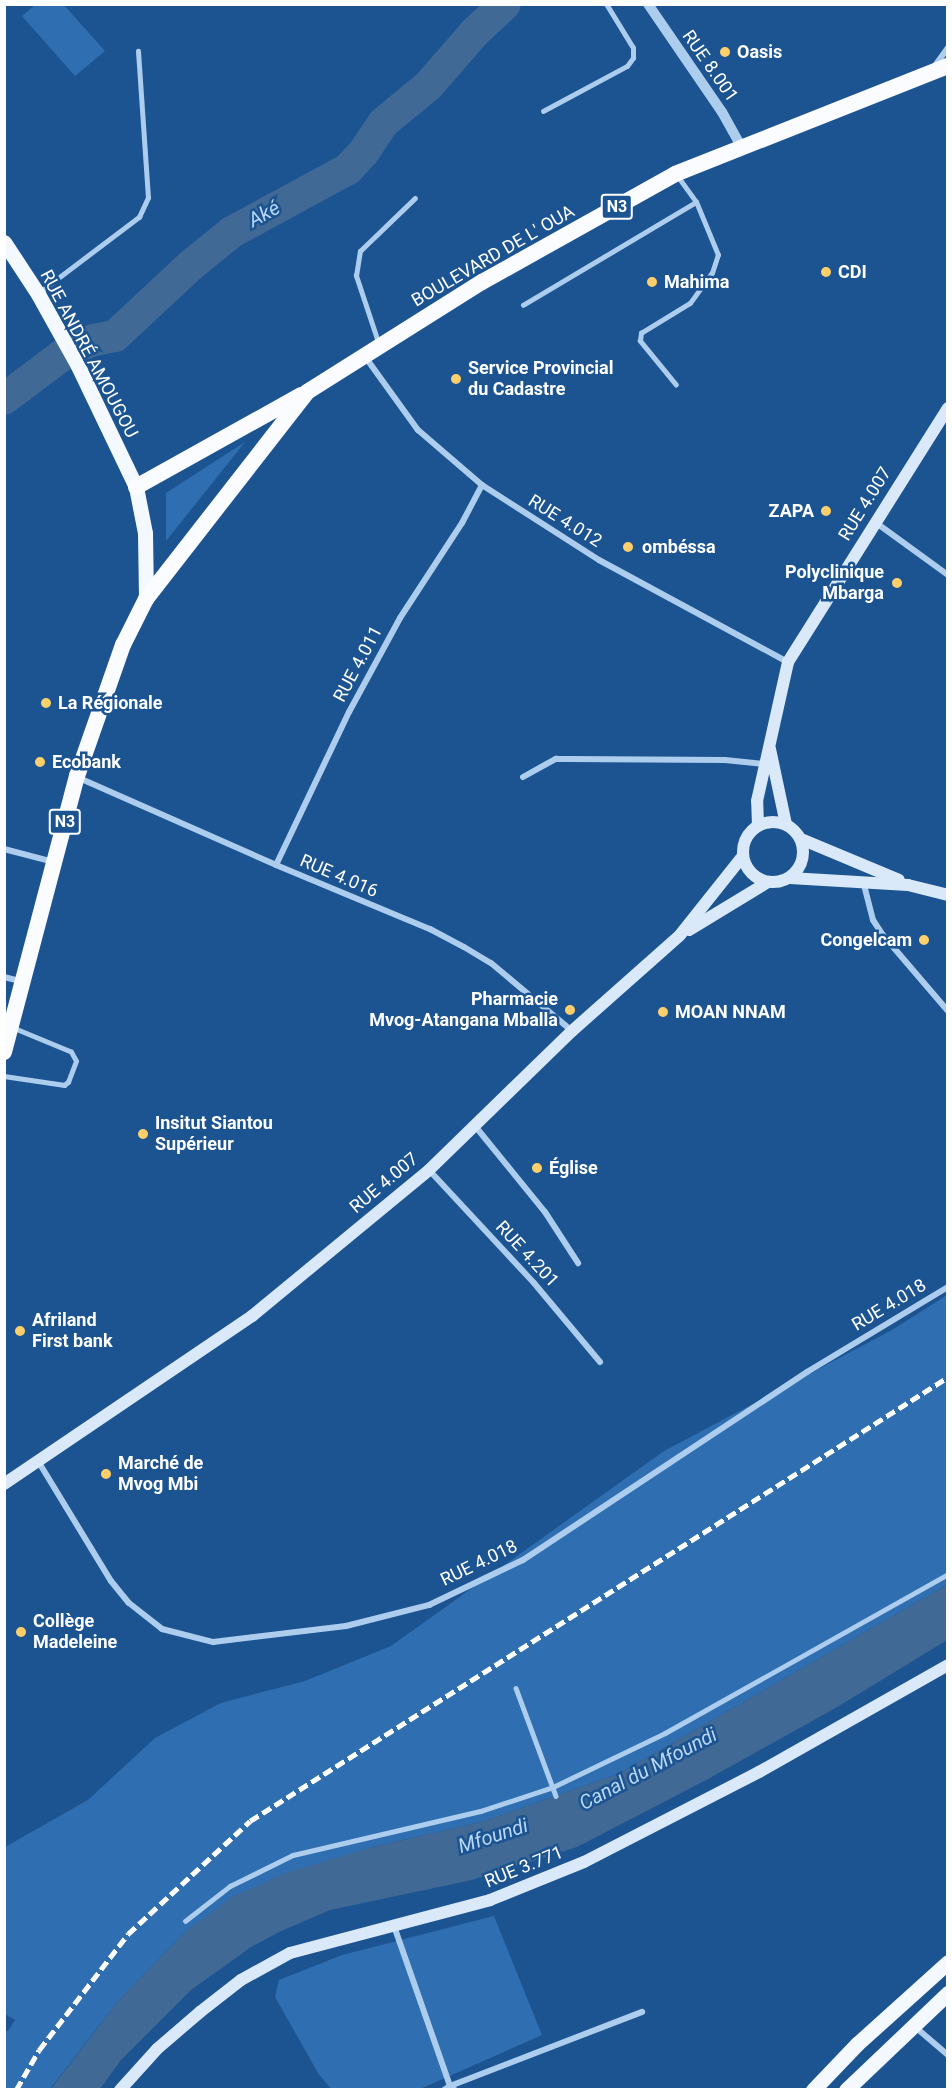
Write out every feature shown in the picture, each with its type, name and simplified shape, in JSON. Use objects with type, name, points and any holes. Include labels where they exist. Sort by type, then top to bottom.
[{"type":"highway","name":"BOULEVARD DE L' OUA","points":[[146,599],[307,392],[482,282],[675,174],[948,66]]},
{"type":"highway","points":[[136,487],[307,392]]},
{"type":"highway","name":"N3","points":[[4,1052],[77,776],[123,645],[146,599]]},
{"type":"main road","name":"RUE ANDRÉ AMOUGOU","points":[[4,242],[38,294],[78,366],[136,487]]},
{"type":"main road","name":"RUE 4.007","points":[[758,825],[756,809],[788,662],[874,522],[948,408]]},
{"type":"main road","points":[[136,487],[145,533],[146,599]]},
{"type":"main road","points":[[770,749],[786,824],[801,839],[908,885]]},
{"type":"main road","points":[[768,882],[751,874],[742,857],[745,838],[758,825],[767,822],[786,824]]},
{"type":"main road","points":[[790,878],[802,860],[801,839]]},
{"type":"main road","name":"RUE 4.007","points":[[4,1484],[252,1316],[429,1170],[572,1031],[680,935],[742,857]]},
{"type":"main road","points":[[680,935],[768,882],[790,878],[908,885],[948,895]]},
{"type":"main road","name":"RUE 3.771","points":[[120,2090],[157,2049],[241,1980],[290,1953],[490,1900],[584,1862],[759,1772],[948,1665]]},
{"type":"main road","points":[[813,2090],[857,2044],[948,1962]]},
{"type":"main road","points":[[847,2089],[948,1994]]},
{"type":"street","name":"RUE 8.001","points":[[648,4],[722,112],[742,148]]},
{"type":"street","points":[[930,73],[948,48]]},
{"type":"street","name":"RUE 4.012","points":[[364,356],[418,430],[482,485],[599,560],[788,662]]},
{"type":"street","name":"RUE 4.011","points":[[276,865],[349,712],[394,628],[462,523],[482,485]]},
{"type":"street","points":[[874,522],[948,575]]},
{"type":"street","points":[[523,777],[548,763],[563,759],[714,760],[765,764]]},
{"type":"street","name":"RUE 4.016","points":[[77,776],[276,865],[429,929],[464,947],[499,969],[572,1031]]},
{"type":"street","points":[[4,849],[54,862]]},
{"type":"street","points":[[863,881],[873,920],[882,934],[948,1011]]},
{"type":"street","points":[[4,977],[24,982]]},
{"type":"street","points":[[475,1125],[545,1212],[578,1263]]},
{"type":"street","name":"RUE 4.201","points":[[429,1170],[534,1283],[600,1362]]},
{"type":"street","name":"RUE 4.018","points":[[38,1461],[111,1581],[129,1602],[162,1629],[213,1642],[346,1626],[429,1605],[523,1560],[807,1372],[948,1287]]},
{"type":"street","points":[[394,1926],[450,2088],[642,2012]]},
{"type":"street","points":[[913,2025],[948,2055]]},
{"type":"lane","points":[[543,111],[627,66],[633,58],[633,48],[606,4]]},
{"type":"lane","points":[[38,294],[139,217],[148,198],[138,51]]},
{"type":"lane","points":[[675,174],[696,202],[718,255],[712,273],[690,303],[644,330],[640,341],[676,385]]},
{"type":"lane","points":[[380,346],[356,276],[360,251],[415,198]]},
{"type":"lane","points":[[523,305],[696,202]]},
{"type":"lane","points":[[4,1076],[64,1085],[68,1082],[76,1061],[71,1052],[11,1027]]},
{"type":"lane","points":[[185,1921],[231,1886],[293,1855],[481,1812],[553,1787],[665,1733],[948,1574]]},
{"type":"lane","points":[[516,1688],[556,1796]]},
{"type":"shaded area","points":[[35,5],[64,5],[105,51],[75,76],[22,16]]},
{"type":"shaded area","points":[[245,442],[166,541],[166,493]]},
{"type":"shaded area","points":[[947,1295],[947,1585],[618,1774],[485,1821],[369,1848],[184,1933],[119,2000],[50,2089],[5,2089],[4,2030],[8,2031],[15,2020],[5,2014],[5,1847],[88,1800],[155,1738],[221,1703],[305,1681],[391,1646],[664,1451],[892,1330]]},
{"type":"shaded area","points":[[494,1916],[542,2035],[420,2089],[331,2089],[318,2073],[275,1997],[279,1980],[342,1955]]},
{"type":"water","points":[[947,1585],[947,1640],[839,1706],[708,1779],[577,1847],[472,1880],[330,1910],[279,1932],[251,1947],[191,1990],[121,2060],[100,2089],[50,2090],[119,2000],[184,1933],[232,1897],[286,1873],[369,1848],[485,1821],[618,1774]]},
{"type":"waterway","name":"Aké","points":[[4,399],[69,350],[94,340],[115,336],[190,266],[232,232],[348,169],[363,153],[383,123],[428,86],[474,33],[505,4]]},
{"type":"railway","points":[[16,2090],[39,2050],[128,1934],[250,1821],[948,1377]]},
{"type":"place","name":"Oasis","points":[[725,52]]},
{"type":"place","name":"CDI","points":[[826,272]]},
{"type":"place","name":"Mahima","points":[[652,282]]},
{"type":"place","name":"Service Provincial du Cadastre","points":[[456,379]]},
{"type":"place","name":"ZAPA","points":[[826,511]]},
{"type":"place","name":"ombéssa","points":[[628,547]]},
{"type":"place","name":"Polyclinique Mbarga","points":[[897,583]]},
{"type":"place","name":"La Régionale","points":[[46,703]]},
{"type":"place","name":"Ecobank","points":[[40,762]]},
{"type":"place","name":"Congelcam","points":[[924,940]]},
{"type":"place","name":"Pharmacie Mvog-Atangana Mballa","points":[[570,1010]]},
{"type":"place","name":"MOAN NNAM","points":[[663,1012]]},
{"type":"place","name":"Insitut Siantou Supérieur","points":[[143,1134]]},
{"type":"place","name":"Église","points":[[537,1168]]},
{"type":"place","name":"Afriland First bank","points":[[20,1331]]},
{"type":"place","name":"Marché de Mvog Mbi","points":[[106,1474]]},
{"type":"place","name":"Collège Madeleine","points":[[21,1632]]},
{"type":"water label","name":"Canal du Mfoundi","points":[[648,1769]]},
{"type":"water label","name":"Mfoundi","points":[[493,1836]]}]
